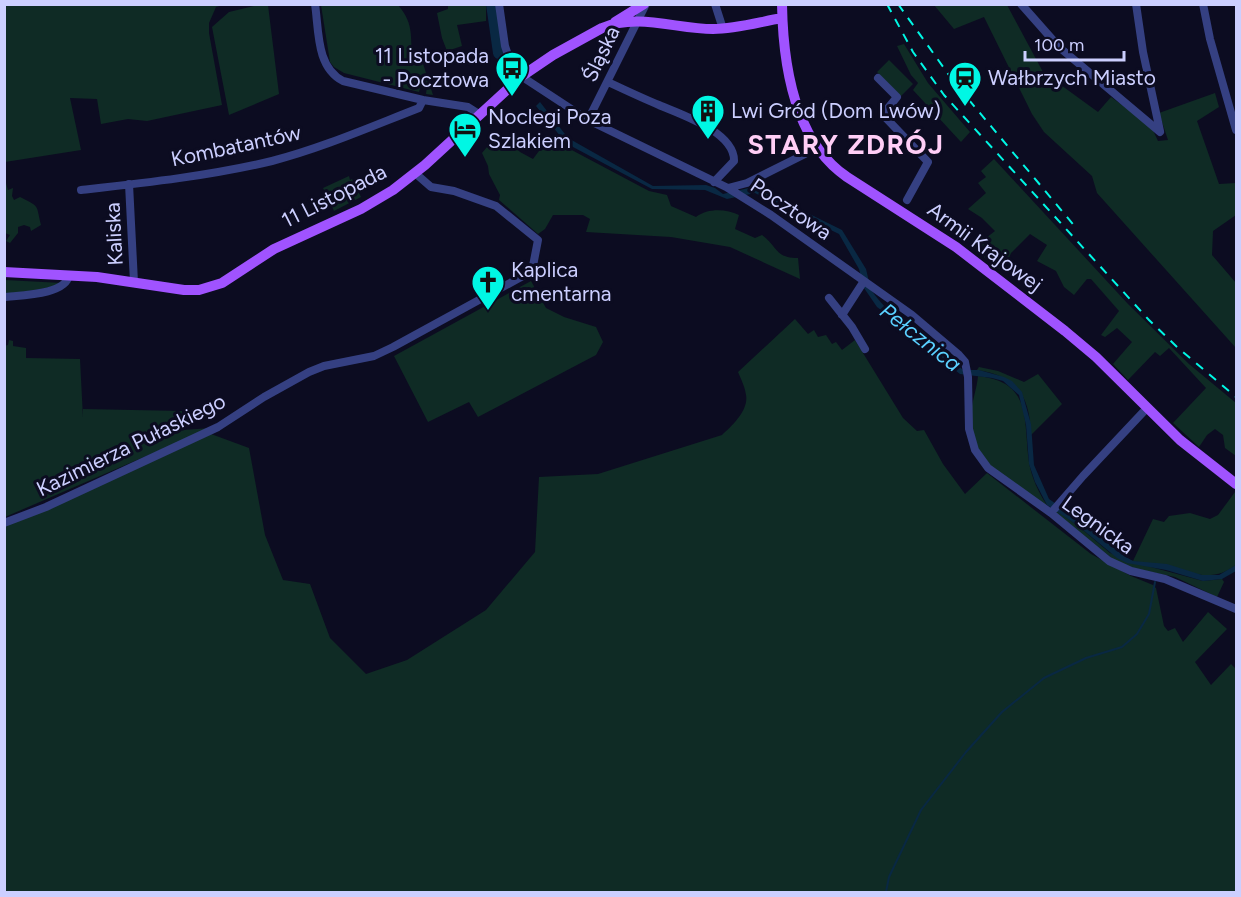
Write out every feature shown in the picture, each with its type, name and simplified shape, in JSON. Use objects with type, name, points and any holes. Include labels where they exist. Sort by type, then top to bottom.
[{"type":"main road","points":[[610,25],[645,4]]},
{"type":"main road","name":"Armii Krajowej","points":[[782,4],[785,56],[793,92],[815,143],[833,165],[841,173],[969,257],[1084,347],[1180,440],[1236,484]]},
{"type":"main road","name":"11 Listopada","points":[[4,272],[69,275],[184,290],[199,290],[222,283],[283,245],[374,202],[415,173],[522,76],[557,52],[610,25],[637,22],[723,29],[782,18]]},
{"type":"street","points":[[315,4],[324,63],[334,76],[343,81],[423,100],[468,107],[479,114]]},
{"type":"street","points":[[498,4],[505,46],[512,67],[522,76]]},
{"type":"street","name":"Śląska","points":[[588,120],[645,4]]},
{"type":"street","points":[[715,4],[723,29]]},
{"type":"street","points":[[1021,4],[1059,47],[1160,132],[1143,52],[1136,4]]},
{"type":"street","points":[[1203,4],[1210,39],[1236,130]]},
{"type":"street","name":"Pocztowa","points":[[522,76],[588,120],[729,189],[771,215],[912,315],[965,362],[969,429]]},
{"type":"street","points":[[878,78],[897,97],[888,108],[885,117],[928,162],[907,200]]},
{"type":"street","points":[[608,82],[689,116],[726,142],[734,154],[734,161],[714,182]]},
{"type":"street","name":"Kombatantów","points":[[81,190],[238,168],[298,154],[419,108],[423,100]]},
{"type":"street","points":[[729,189],[747,183],[805,154]]},
{"type":"street","name":"Kazimierza Pułaskiego","points":[[4,523],[46,507],[218,427],[264,397],[309,372],[324,366],[374,356],[393,347],[532,271],[539,240],[496,206],[454,191],[431,187],[415,173]]},
{"type":"street","name":"Kaliska","points":[[129,184],[134,282]]},
{"type":"street","points":[[4,297],[59,289],[65,285],[69,275]]},
{"type":"street","points":[[842,315],[864,283]]},
{"type":"street","points":[[829,298],[865,349]]},
{"type":"street","points":[[1051,513],[1147,408]]},
{"type":"street","name":"Legnicka","points":[[969,429],[975,450],[988,468],[1051,513],[1109,561],[1131,571],[1165,579],[1236,609]]},
{"type":"green space","points":[[5,4],[223,5],[216,7],[209,23],[222,105],[147,121],[128,119],[101,124],[97,99],[70,98],[81,150],[5,162]]},
{"type":"green space","points":[[268,5],[279,94],[229,115],[212,27],[229,12]]},
{"type":"green space","points":[[321,5],[398,5],[410,26],[413,61],[418,61],[416,53],[419,51],[433,95],[426,94],[427,86],[421,85],[419,92],[344,73],[334,67],[330,62]]},
{"type":"green space","points":[[448,5],[493,5],[486,6],[486,21],[457,25],[462,46],[447,51],[437,13],[448,9]]},
{"type":"green space","points":[[934,5],[1007,5],[1043,72],[1098,112],[1111,97],[1151,126],[1158,141],[1168,140],[1159,113],[1215,93],[1219,107],[1197,121],[1219,184],[1236,183],[1236,215],[1213,231],[1212,255],[1236,283],[1236,348],[1097,193],[1092,176],[1044,132],[1032,114],[984,17],[954,29]]},
{"type":"green space","points":[[904,44],[928,83],[970,132],[961,142],[913,90],[918,83],[911,75],[897,46]]},
{"type":"green space","points":[[889,60],[913,84],[901,96],[877,72]]},
{"type":"green space","points":[[504,135],[520,152],[533,159],[545,143],[558,151],[566,147],[649,191],[667,195],[671,206],[696,217],[717,210],[739,215],[735,229],[755,238],[762,235],[781,254],[798,258],[800,279],[730,247],[671,237],[586,232],[590,219],[583,215],[553,215],[545,229],[538,234],[499,200],[500,195],[489,174],[482,153],[492,141]]},
{"type":"green space","points":[[994,159],[1128,304],[1189,364],[1236,403],[1236,456],[1225,448],[1223,435],[1215,429],[1207,435],[1199,447],[1173,423],[1206,388],[1169,348],[1160,356],[1155,352],[1128,380],[1113,364],[1132,342],[1117,328],[1105,337],[1101,335],[1119,311],[1091,279],[1087,279],[1074,295],[1064,287],[1056,271],[1037,261],[1047,245],[1030,234],[1011,253],[1003,272],[976,251],[995,231],[982,218],[968,209],[986,193],[978,183],[986,177],[981,171]]},
{"type":"green space","points":[[349,176],[361,197],[334,211],[323,188]]},
{"type":"green space","points":[[6,183],[8,190],[13,188],[14,200],[20,197],[36,207],[41,225],[31,231],[30,227],[24,225],[18,227],[18,233],[10,243],[6,241],[10,235],[5,233]]},
{"type":"green space","points":[[5,280],[62,283],[58,286],[5,295]]},
{"type":"green space","points":[[531,281],[546,308],[564,317],[596,327],[603,342],[596,355],[478,417],[469,402],[428,422],[394,356]]},
{"type":"green space","points":[[795,319],[808,334],[814,330],[818,337],[826,335],[832,344],[836,342],[842,350],[855,340],[903,418],[917,431],[924,430],[943,464],[965,494],[987,473],[1091,554],[1153,585],[1156,588],[1164,626],[1168,631],[1175,628],[1183,642],[1208,612],[1227,629],[1195,662],[1211,685],[1231,664],[1236,669],[1236,892],[5,892],[5,526],[211,434],[249,448],[265,535],[283,580],[310,584],[330,638],[366,674],[407,660],[486,610],[535,552],[539,477],[598,474],[722,435],[739,417],[745,406],[745,392],[738,372]]},
{"type":"green space","points":[[9,340],[13,341],[13,346],[26,348],[26,358],[80,359],[83,418],[83,409],[182,411],[183,430],[211,428],[5,517],[4,346],[8,345]]},
{"type":"green space","points":[[979,367],[998,371],[1024,382],[1038,374],[1062,404],[1031,435],[1028,409],[1019,390],[1002,377],[977,370]]},
{"type":"green space","points":[[978,376],[996,380],[1008,386],[1017,395],[1025,418],[1032,473],[1047,505],[993,468],[976,445],[971,413]]},
{"type":"green space","points":[[1235,492],[1236,565],[1232,568],[1216,574],[1202,575],[1133,561],[1153,519],[1164,522],[1169,516],[1190,513],[1210,519],[1218,515]]},
{"type":"green space","points":[[1057,511],[1110,553],[1203,581],[1222,579],[1224,582],[1217,597],[1175,577],[1133,568],[1115,561],[1056,513]]},
{"type":"water","points":[[540,102],[568,138],[653,186],[706,185],[723,194],[753,187],[842,230],[866,269],[871,290],[885,307],[924,334],[963,370],[979,370],[1004,377],[1012,381],[1022,392],[1031,424],[1034,465],[1049,499],[1133,561],[1167,564],[1202,575],[1219,575],[1236,565],[1236,571],[1222,579],[1203,581],[1166,570],[1127,563],[1117,558],[1077,525],[1047,505],[1029,464],[1026,425],[1019,395],[1003,381],[960,374],[932,347],[877,307],[864,288],[859,269],[839,234],[755,193],[727,199],[705,190],[652,189],[573,147],[561,137],[536,106]]},
{"type":"waterway","name":"Pełcznica","points":[[492,4],[499,53]]},
{"type":"waterway","points":[[886,892],[889,877],[921,810],[966,752],[1002,712],[1044,678],[1086,658],[1122,647],[1137,634],[1149,614],[1155,582]]},
{"type":"railway","points":[[887,4],[913,52],[944,95],[1149,320],[1236,397]]},
{"type":"railway","points":[[898,4],[954,82],[1077,229]]},
{"type":"place","name":"11 Listopada - Pocztowa","points":[[512,97]]},
{"type":"place","name":"Wałbrzych Miasto","points":[[965,107]]},
{"type":"place","name":"Lwi Gród (Dom Lwów)","points":[[708,140]]},
{"type":"place","name":"Noclegi Poza Szlakiem","points":[[465,158]]},
{"type":"place","name":"Kaplica cmentarna","points":[[488,311]]},
{"type":"district","name":"STARY ZDRÓJ","points":[[846,145]]}]
